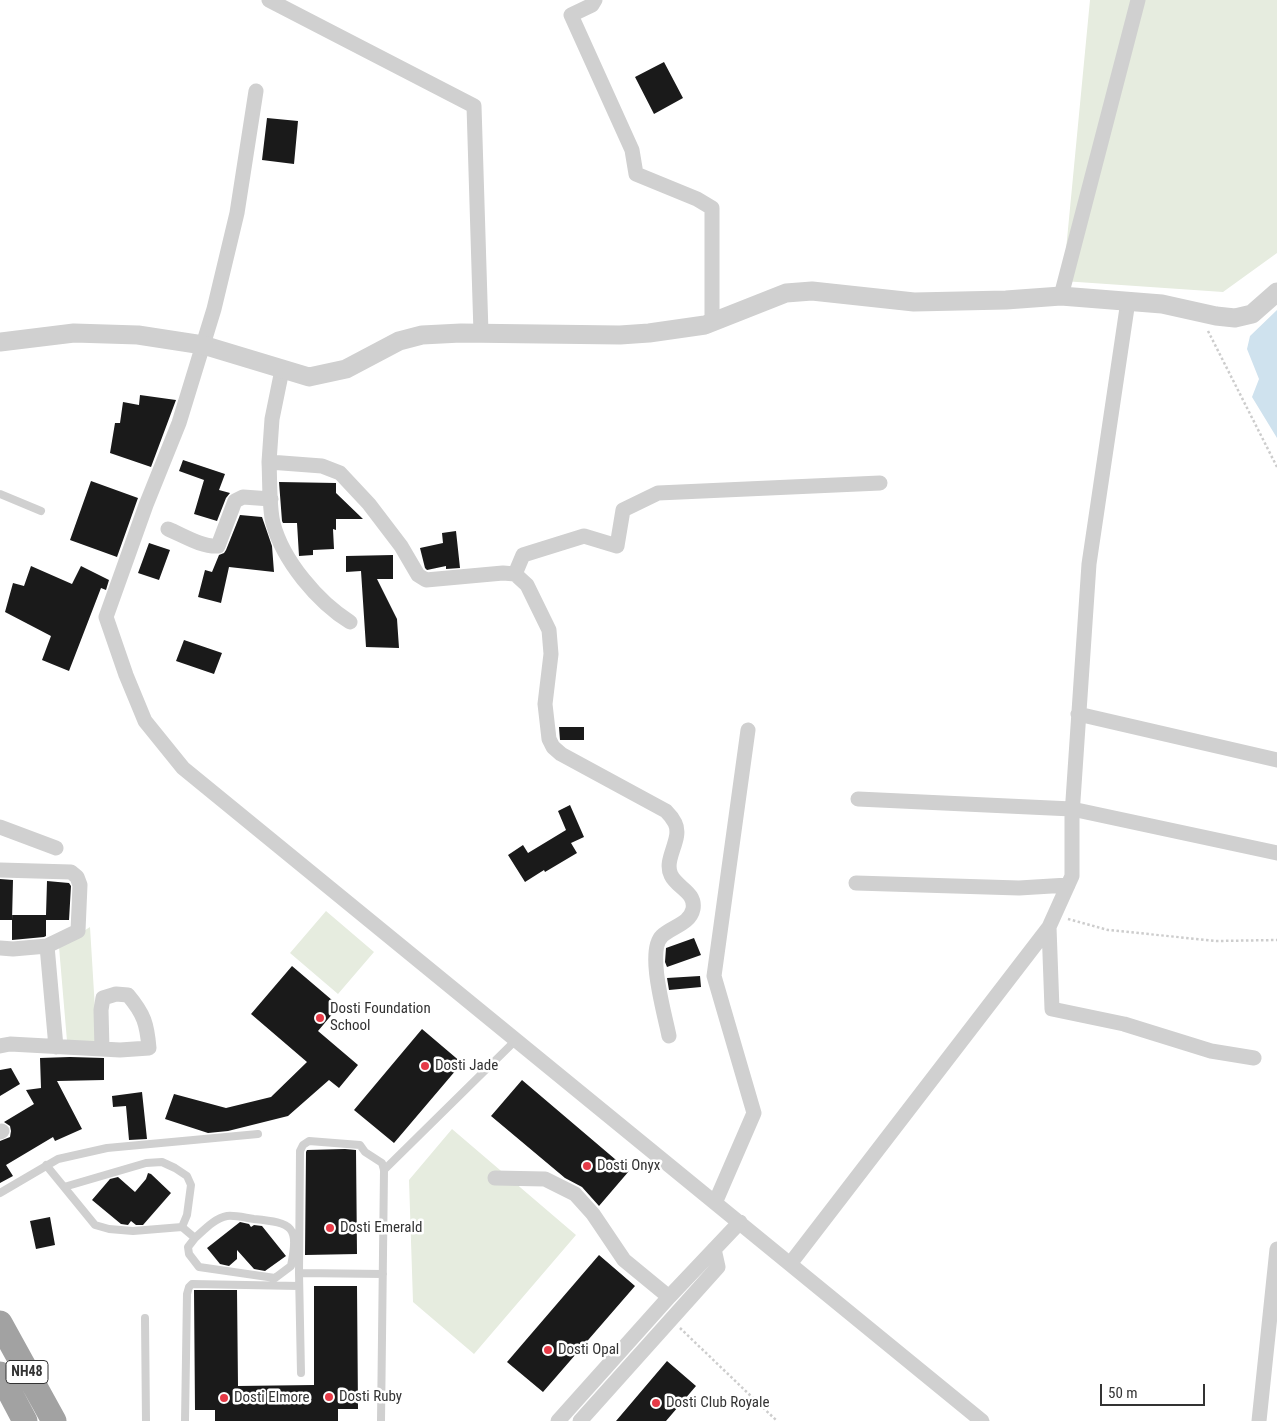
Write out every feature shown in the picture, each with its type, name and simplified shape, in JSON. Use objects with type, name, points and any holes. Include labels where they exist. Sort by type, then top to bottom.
[{"type":"highway","name":"NH48","points":[[0,1322],[54,1421]]},
{"type":"highway","name":"NH48","points":[[0,1374],[26,1421]]},
{"type":"street","points":[[269,0],[474,106],[482,333]]},
{"type":"street","points":[[595,0],[592,5],[571,15],[632,150],[636,174],[697,199],[712,208],[712,322]]},
{"type":"street","points":[[1061,296],[1138,0]]},
{"type":"street","points":[[256,91],[237,213],[214,309],[179,423],[146,505],[106,617],[126,675],[145,721],[182,768],[982,1421]]},
{"type":"street","points":[[0,342],[74,333],[138,335],[203,345],[309,377],[346,369],[399,341],[422,335],[482,333],[620,335],[650,333],[712,322],[786,293],[812,291],[914,302],[1006,300],[1061,296],[1162,304],[1216,316],[1235,318],[1252,314],[1277,292]]},
{"type":"street","points":[[790,1264],[1051,921],[1072,876],[1072,809],[1089,564],[1128,301]]},
{"type":"street","points":[[282,370],[272,419],[269,462],[273,522],[281,546],[312,591],[337,614],[350,622]]},
{"type":"street","points":[[269,462],[322,466],[340,473],[369,504],[401,546],[418,575],[426,580],[502,573],[515,574],[527,584],[549,630],[551,654],[545,704],[549,739],[553,747],[560,754],[666,810],[676,824],[677,832],[669,867],[671,875],[692,898],[693,909],[689,917],[661,936],[656,948],[654,963],[670,1036]]},
{"type":"street","points":[[515,574],[523,555],[584,536],[617,546],[623,510],[658,493],[880,483]]},
{"type":"street","points":[[168,529],[204,544],[218,546],[235,501],[243,497],[271,499]]},
{"type":"street","points":[[1078,714],[1277,760]]},
{"type":"street","points":[[715,1203],[754,1113],[714,976],[748,730]]},
{"type":"street","points":[[858,799],[1072,809],[1277,853]]},
{"type":"street","points":[[0,827],[56,848]]},
{"type":"street","points":[[0,870],[71,872],[77,877],[80,885],[78,930],[47,946],[13,949],[0,948]]},
{"type":"street","points":[[856,883],[1019,888],[1068,885]]},
{"type":"street","points":[[1051,921],[1052,1009],[1124,1024],[1211,1051],[1254,1058]]},
{"type":"street","points":[[47,946],[56,1047]]},
{"type":"street","points":[[0,1046],[10,1044],[102,1049]]},
{"type":"street","points":[[495,1178],[545,1179],[575,1194],[593,1214],[624,1260],[669,1297]]},
{"type":"street","points":[[558,1421],[669,1297],[740,1222]]},
{"type":"street","points":[[580,1421],[718,1267],[714,1249]]},
{"type":"street","points":[[1259,1421],[1277,1249]]},
{"type":"lane","points":[[0,494],[41,511]]},
{"type":"lane","points":[[384,1170],[516,1040]]},
{"type":"lane","points":[[0,1193],[58,1159],[107,1148],[258,1134]]},
{"type":"lane","points":[[301,1373],[299,1286],[300,1151],[303,1145],[309,1141],[360,1145],[366,1152],[382,1162],[384,1170],[381,1421]]},
{"type":"lane","points":[[64,1187],[146,1162],[162,1162],[187,1176],[191,1185],[187,1216],[182,1226]]},
{"type":"lane","points":[[46,1165],[95,1225],[109,1229],[133,1231],[182,1226],[195,1238]]},
{"type":"lane","points":[[227,1216],[278,1222],[288,1225],[292,1230],[295,1246],[291,1266],[275,1278],[199,1266],[189,1254],[188,1247],[195,1238],[214,1222],[227,1216]]},
{"type":"lane","points":[[299,1273],[383,1274]]},
{"type":"lane","points":[[185,1421],[187,1294],[189,1287],[192,1284],[299,1286]]},
{"type":"lane","points":[[145,1318],[146,1421]]},
{"type":"path","points":[[1198,312],[1277,467]]},
{"type":"path","points":[[1051,921],[1108,930],[1217,941],[1277,940]]},
{"type":"path","points":[[671,1320],[777,1421]]},
{"type":"shaded area","points":[[1090,0],[1277,0],[1277,253],[1223,292],[1063,281]]},
{"type":"shaded area","points":[[326,911],[374,952],[338,994],[290,953]]},
{"type":"shaded area","points":[[90,927],[97,1042],[67,1041],[59,947]]},
{"type":"shaded area","points":[[452,1129],[576,1235],[474,1354],[413,1302],[409,1180]]},
{"type":"water","points":[[1277,310],[1277,438],[1252,397],[1259,379],[1247,349],[1250,336]]},
{"type":"building","points":[[664,62],[683,98],[654,114],[635,77]]},
{"type":"building","points":[[267,118],[298,121],[294,164],[262,160]]},
{"type":"building","points":[[140,395],[176,400],[151,467],[110,453],[115,423],[120,423],[123,402],[139,405]]},
{"type":"building","points":[[183,460],[225,474],[219,490],[230,493],[226,498],[217,521],[194,514],[204,480],[179,471]]},
{"type":"building","points":[[91,481],[138,498],[117,557],[70,540]]},
{"type":"building","points":[[279,482],[336,483],[336,493],[363,519],[336,519],[336,530],[333,529],[334,549],[313,550],[313,555],[299,556],[297,523],[283,523],[282,521]]},
{"type":"building","points":[[240,515],[262,517],[272,546],[274,572],[229,567],[221,603],[198,597],[205,570],[212,572],[219,555],[226,550]]},
{"type":"building","points":[[456,531],[460,568],[446,569],[446,566],[427,570],[420,548],[443,543],[442,533]]},
{"type":"building","points":[[149,543],[170,550],[159,580],[138,573]]},
{"type":"building","points":[[393,555],[393,579],[377,579],[397,619],[399,648],[366,647],[361,571],[346,572],[346,556]]},
{"type":"building","points":[[31,566],[72,584],[81,566],[109,580],[106,590],[101,588],[69,671],[42,660],[51,636],[5,612],[13,583],[24,586]]},
{"type":"building","points":[[184,640],[222,653],[214,674],[176,661]]},
{"type":"building","points":[[559,727],[584,727],[584,740],[560,740]]},
{"type":"building","points":[[570,805],[584,837],[571,843],[577,853],[525,882],[508,855],[523,845],[528,853],[566,830],[558,811]]},
{"type":"building","points":[[0,879],[13,880],[12,920],[0,920]]},
{"type":"building","points":[[47,881],[69,883],[71,886],[69,920],[46,920],[46,936],[44,937],[12,940],[12,915],[46,915]]},
{"type":"building","points":[[694,938],[701,955],[667,967],[665,962],[666,948]]},
{"type":"building","points":[[292,966],[339,1006],[318,1031],[358,1065],[339,1088],[329,1080],[288,1116],[228,1131],[208,1133],[165,1119],[174,1094],[226,1108],[271,1097],[307,1062],[251,1014]]},
{"type":"building","points":[[700,976],[701,987],[669,990],[667,978]]},
{"type":"building","points":[[422,1029],[462,1063],[394,1143],[354,1110]]},
{"type":"building","points":[[40,1058],[104,1058],[104,1080],[57,1081],[82,1129],[55,1141],[53,1137],[6,1165],[13,1176],[0,1183],[0,1141],[10,1137],[11,1131],[10,1126],[4,1122],[34,1104],[26,1090],[41,1088]]},
{"type":"building","points":[[11,1068],[20,1084],[0,1096],[0,1070]]},
{"type":"building","points":[[522,1080],[629,1171],[599,1206],[582,1187],[565,1178],[491,1116]]},
{"type":"building","points":[[142,1092],[147,1139],[129,1140],[126,1106],[113,1107],[112,1096]]},
{"type":"building","points":[[307,1150],[356,1150],[357,1254],[305,1255],[306,1152]]},
{"type":"building","points":[[148,1173],[171,1193],[143,1225],[136,1225],[131,1221],[128,1225],[121,1224],[92,1200],[110,1179],[118,1177],[135,1192],[146,1179]]},
{"type":"building","points":[[50,1217],[55,1245],[36,1249],[30,1221]]},
{"type":"building","points":[[240,1222],[249,1224],[251,1227],[254,1225],[262,1226],[286,1256],[265,1271],[254,1269],[237,1250],[237,1259],[229,1266],[220,1264],[207,1248]]},
{"type":"building","points":[[599,1255],[635,1286],[543,1392],[507,1362]]},
{"type":"building","points":[[314,1286],[357,1286],[358,1409],[338,1409],[338,1421],[215,1421],[215,1410],[195,1410],[194,1290],[237,1290],[238,1386],[314,1385]]},
{"type":"building","name":"Dosti Club Royale","points":[[667,1361],[696,1386],[666,1421],[616,1421]]},
{"type":"place","name":"Dosti Foundation School","points":[[320,1018]]},
{"type":"place","name":"Dosti Jade","points":[[425,1066]]},
{"type":"place","name":"Dosti Onyx","points":[[587,1166]]},
{"type":"place","name":"Dosti Emerald","points":[[330,1228]]},
{"type":"place","name":"Dosti Opal","points":[[548,1350]]},
{"type":"place","name":"Dosti Ruby","points":[[329,1397]]},
{"type":"place","name":"Dosti Elmore","points":[[224,1398]]},
{"type":"place","name":"Dosti Club Royale","points":[[656,1403]]}]
